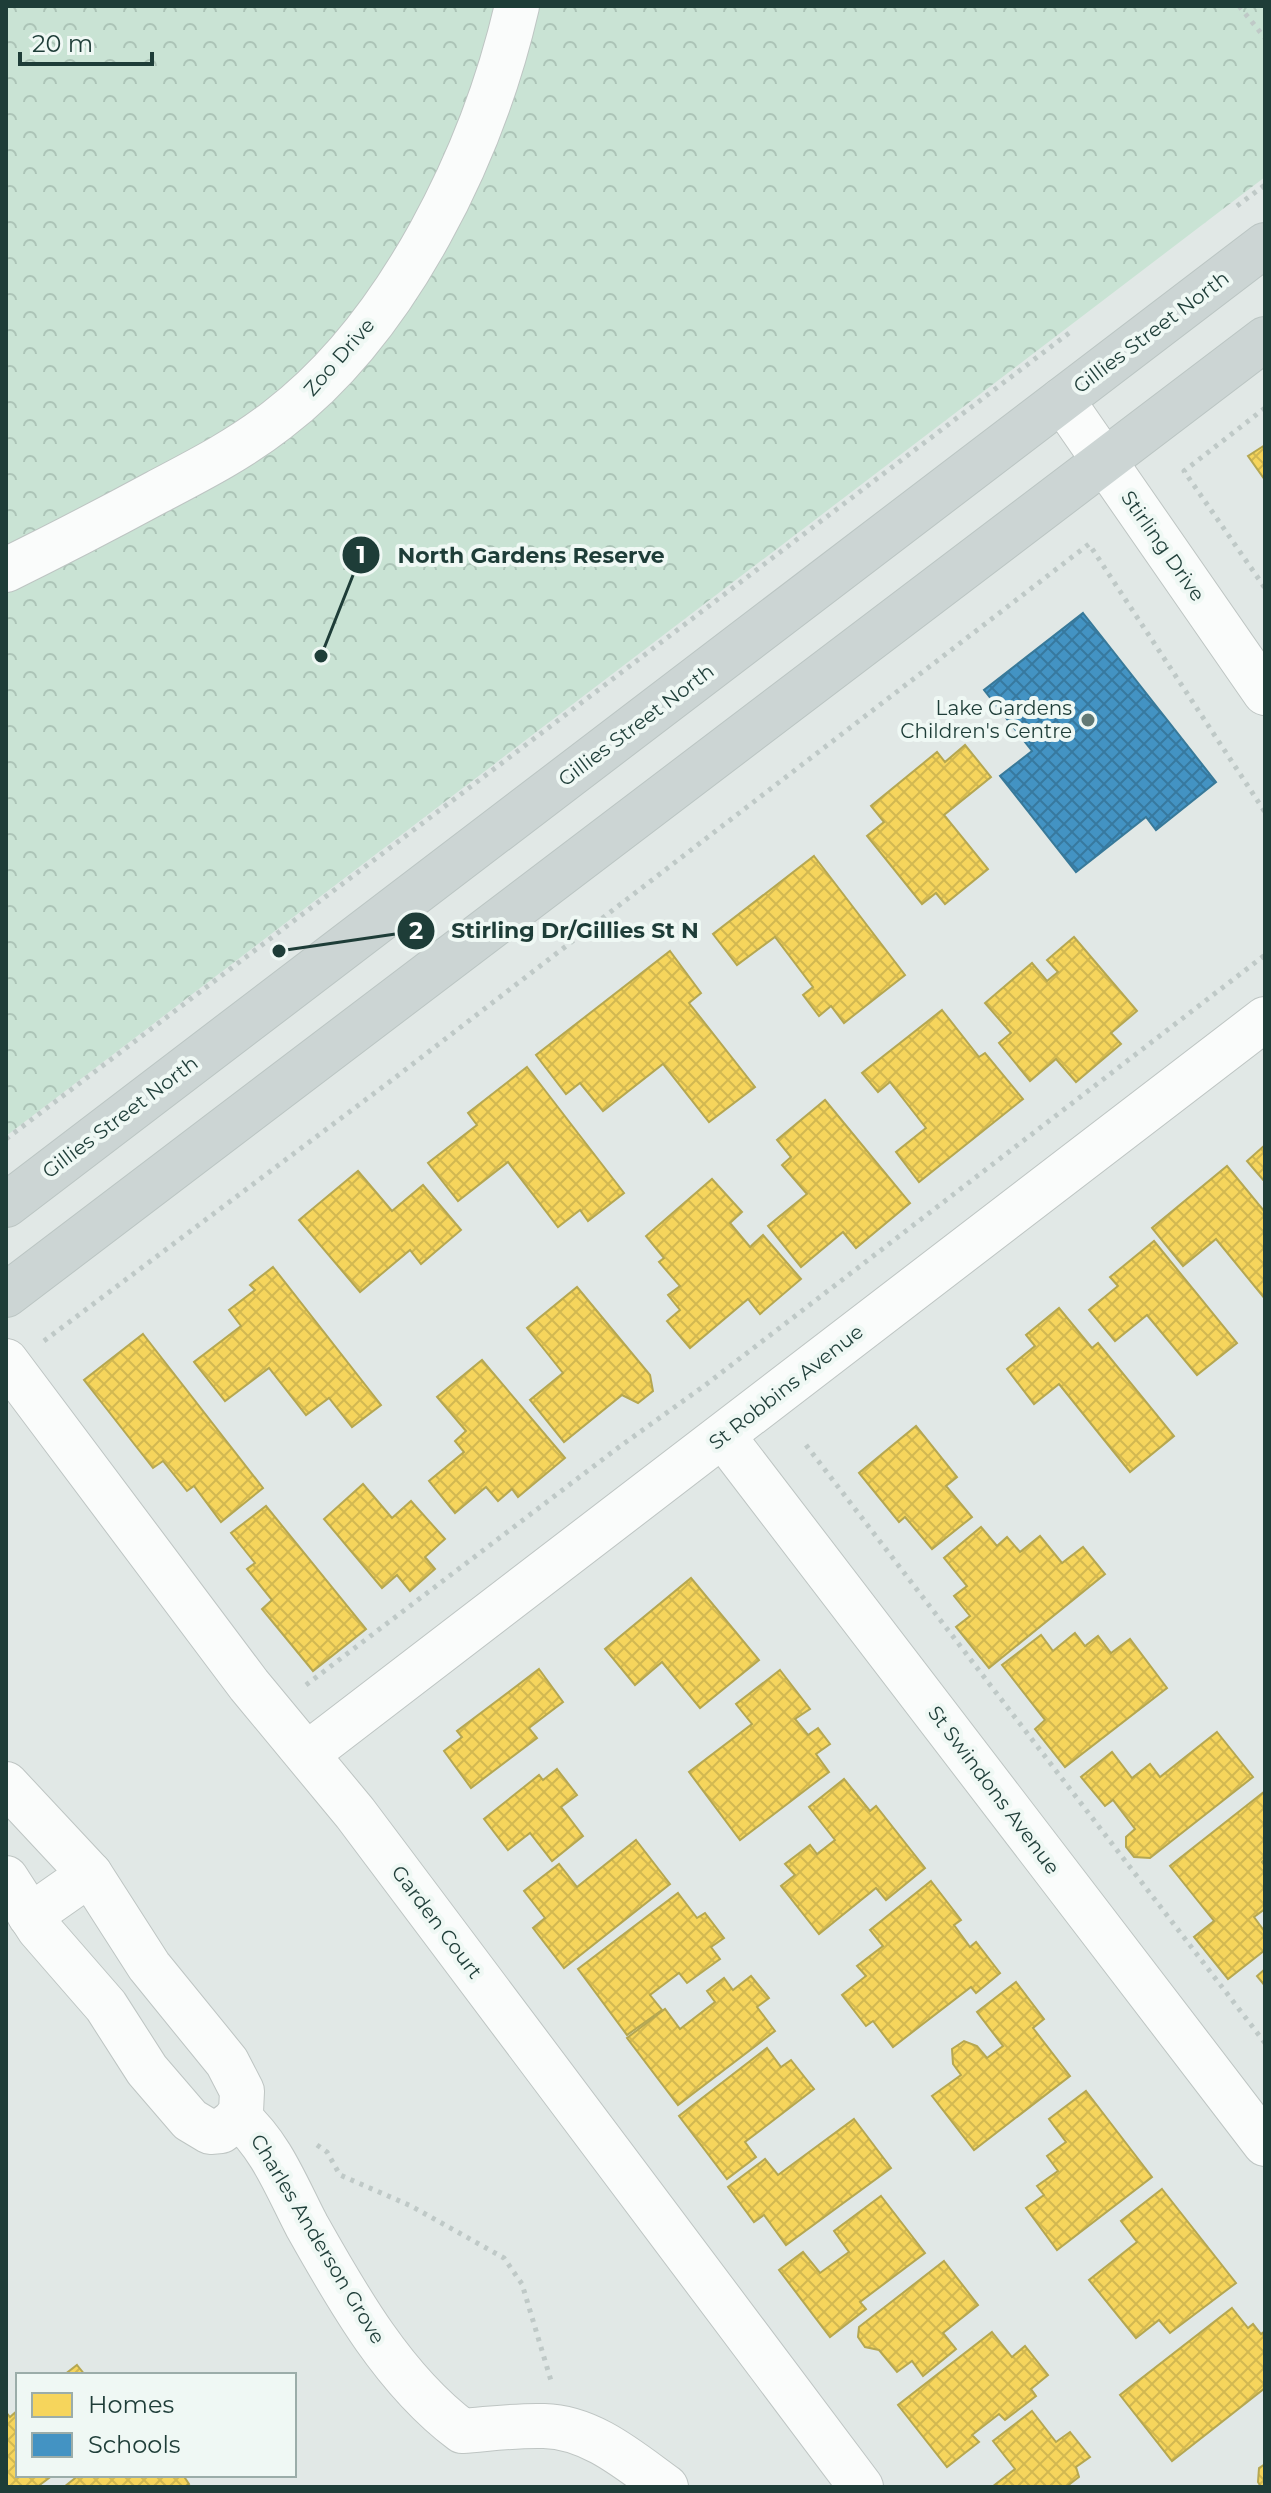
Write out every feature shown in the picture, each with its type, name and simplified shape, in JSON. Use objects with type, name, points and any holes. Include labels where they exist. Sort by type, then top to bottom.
[{"type":"main road","name":"Gillies Street North","points":[[6,1205],[1265,245]]},
{"type":"main road","points":[[6,1295],[1265,339]]},
{"type":"street","name":"Zoo Drive","points":[[6,570],[221,458],[294,407],[335,365],[364,332],[396,287],[428,238],[457,181],[487,108],[517,6]]},
{"type":"street","name":"Stirling Drive","points":[[1062,400],[1265,693]]},
{"type":"street","name":"St Robbins Avenue","points":[[307,1754],[1265,1019]]},
{"type":"street","name":"Garden Court","points":[[24,1352],[249,1685],[355,1813],[861,2487]]},
{"type":"street","name":"St Swindons Avenue","points":[[723,1436],[1265,2144]]},
{"type":"street","name":"Charles Anderson Grove","points":[[6,1784],[90,1874],[149,1966],[214,2044],[240,2085],[242,2105],[238,2117],[221,2131],[204,2130],[190,2120],[161,2087],[106,2006],[30,1916],[6,1878]]},
{"type":"street","points":[[30,1916],[90,1874]]},
{"type":"street","points":[[161,2087],[214,2044]]},
{"type":"street","name":"Charles Anderson Grove","points":[[238,2117],[262,2143],[330,2266],[392,2360],[411,2385],[444,2418],[462,2431],[545,2426],[569,2429],[592,2437],[666,2487]]},
{"type":"path","points":[[1239,6],[1265,38]]},
{"type":"path","points":[[1227,214],[1265,185]]},
{"type":"path","points":[[6,1139],[1075,329]]},
{"type":"path","points":[[1265,408],[1184,471],[1265,588]]},
{"type":"path","points":[[24,1352],[388,1083],[1089,544],[1265,812]]},
{"type":"path","points":[[302,1688],[704,1386],[1265,955]]},
{"type":"path","points":[[806,1445],[1265,2043]]},
{"type":"path","points":[[314,2143],[327,2152],[340,2175],[411,2206],[504,2258],[522,2284],[554,2390]]},
{"type":"green space","points":[[6,6],[1265,6],[1265,177],[6,1136]]},
{"type":"building: Homes","points":[[1265,445],[1265,480],[1248,456]]},
{"type":"building: Homes","points":[[965,745],[991,777],[944,815],[988,869],[945,904],[936,893],[922,904],[867,836],[884,822],[871,806],[937,752],[945,762]]},
{"type":"building: Homes","points":[[814,856],[905,975],[844,1023],[831,1006],[819,1016],[803,995],[813,987],[775,937],[737,965],[713,934]]},
{"type":"building: Homes","points":[[1074,937],[1137,1011],[1111,1033],[1121,1044],[1076,1082],[1056,1059],[1030,1081],[999,1043],[1011,1033],[985,1003],[1032,963],[1047,981],[1058,972],[1047,960]]},
{"type":"building: Homes","points":[[670,951],[701,993],[689,1003],[755,1087],[709,1122],[663,1064],[603,1111],[580,1083],[566,1094],[536,1055]]},
{"type":"building: Homes","points":[[942,1010],[979,1057],[985,1053],[1023,1099],[919,1182],[896,1152],[926,1128],[890,1082],[878,1092],[862,1073]]},
{"type":"building: Homes","points":[[527,1067],[624,1193],[588,1221],[580,1210],[558,1227],[508,1162],[458,1201],[428,1163],[477,1125],[468,1113]]},
{"type":"building: Homes","points":[[825,1100],[910,1203],[856,1248],[843,1232],[801,1267],[768,1226],[807,1194],[782,1165],[791,1157],[777,1140]]},
{"type":"building: Homes","points":[[1265,1145],[1265,1182],[1247,1161]]},
{"type":"building: Homes","points":[[1227,1166],[1265,1212],[1265,1299],[1216,1239],[1183,1266],[1152,1228]]},
{"type":"building: Homes","points":[[358,1171],[392,1211],[423,1185],[461,1230],[421,1264],[410,1250],[360,1292],[299,1220]]},
{"type":"building: Homes","points":[[712,1179],[742,1212],[730,1223],[750,1247],[763,1235],[801,1279],[760,1314],[748,1299],[690,1348],[667,1321],[680,1310],[668,1295],[680,1286],[659,1262],[664,1258],[646,1236]]},
{"type":"building: Homes","points":[[1154,1241],[1237,1343],[1197,1375],[1147,1315],[1115,1341],[1089,1310],[1118,1286],[1110,1277]]},
{"type":"building: Homes","points":[[273,1267],[381,1405],[352,1427],[329,1398],[306,1415],[269,1368],[225,1401],[194,1362],[241,1326],[229,1310],[255,1290],[250,1285]]},
{"type":"building: Homes","points":[[577,1287],[650,1375],[653,1391],[638,1403],[622,1395],[564,1442],[530,1400],[563,1373],[527,1328]]},
{"type":"building: Homes","points":[[1059,1308],[1092,1348],[1098,1343],[1174,1436],[1130,1472],[1059,1384],[1034,1404],[1007,1369],[1035,1346],[1026,1335]]},
{"type":"building: Homes","points":[[143,1334],[263,1488],[221,1522],[194,1486],[187,1491],[163,1461],[153,1468],[84,1380]]},
{"type":"building: Homes","points":[[482,1360],[565,1458],[518,1497],[512,1489],[498,1501],[486,1487],[455,1513],[429,1481],[464,1452],[455,1441],[466,1431],[437,1397]]},
{"type":"building: Homes","points":[[916,1426],[957,1477],[946,1486],[972,1517],[932,1549],[905,1517],[899,1522],[859,1473]]},
{"type":"building: Homes","points":[[363,1484],[392,1518],[411,1501],[445,1539],[425,1557],[435,1569],[410,1591],[397,1575],[382,1588],[324,1519]]},
{"type":"building: Homes","points":[[266,1506],[366,1629],[313,1671],[262,1609],[272,1600],[247,1569],[255,1563],[231,1533]]},
{"type":"building: Homes","points":[[981,1527],[997,1546],[1007,1537],[1020,1552],[1040,1536],[1062,1563],[1083,1547],[1105,1574],[989,1668],[956,1627],[970,1616],[954,1596],[967,1586],[944,1558]]},
{"type":"building: Homes","points":[[691,1578],[759,1660],[700,1708],[662,1662],[635,1685],[605,1649]]},
{"type":"building: Homes","points":[[1075,1633],[1085,1646],[1098,1636],[1111,1653],[1130,1639],[1167,1688],[1065,1767],[1035,1729],[1045,1720],[1002,1665],[1041,1635],[1053,1651]]},
{"type":"building: Homes","points":[[539,1669],[563,1702],[529,1728],[537,1738],[471,1788],[444,1751],[462,1737],[457,1731]]},
{"type":"building: Homes","points":[[780,1670],[810,1709],[795,1719],[808,1735],[818,1728],[830,1744],[816,1754],[829,1772],[740,1840],[689,1772],[752,1724],[736,1704]]},
{"type":"building: Homes","points":[[1217,1732],[1253,1777],[1150,1858],[1134,1857],[1126,1847],[1126,1837],[1135,1829],[1113,1800],[1105,1806],[1081,1777],[1112,1752],[1132,1778],[1150,1764],[1160,1777]]},
{"type":"building: Homes","points":[[557,1769],[577,1795],[561,1807],[583,1836],[552,1861],[530,1833],[508,1850],[484,1819],[539,1775],[543,1780]]},
{"type":"building: Homes","points":[[844,1779],[870,1811],[876,1806],[925,1868],[886,1900],[876,1888],[819,1934],[781,1886],[795,1875],[785,1864],[810,1845],[817,1854],[835,1840],[809,1807]]},
{"type":"building: Homes","points":[[1265,1791],[1265,1859],[1262,1862],[1265,1866],[1265,1909],[1254,1917],[1265,1932],[1265,1950],[1228,1979],[1194,1937],[1214,1921],[1170,1866]]},
{"type":"building: Homes","points":[[636,1840],[670,1884],[564,1968],[533,1928],[545,1918],[524,1891],[559,1864],[577,1887]]},
{"type":"building: Homes","points":[[931,1881],[961,1920],[954,1925],[970,1947],[976,1942],[1000,1973],[976,1993],[971,1987],[893,2047],[873,2021],[866,2026],[842,1995],[866,1976],[857,1966],[883,1946],[870,1930]]},
{"type":"building: Homes","points":[[678,1893],[697,1918],[705,1913],[724,1938],[711,1947],[720,1959],[687,1983],[679,1973],[650,1995],[662,2010],[627,2035],[578,1969]]},
{"type":"building: Homes","points":[[1265,1969],[1265,1986],[1257,1976]]},
{"type":"building: Homes","points":[[751,1976],[769,1998],[757,2007],[775,2031],[678,2105],[627,2038],[665,2009],[680,2029],[715,2002],[707,1991],[724,1978],[733,1990]]},
{"type":"building: Homes","points":[[1016,1982],[1044,2019],[1033,2028],[1070,2076],[974,2150],[932,2096],[961,2075],[953,2064],[952,2049],[964,2041],[977,2046],[987,2058],[1003,2046],[977,2012]]},
{"type":"building: Homes","points":[[767,2048],[781,2067],[791,2060],[814,2089],[745,2142],[756,2157],[727,2179],[679,2116]]},
{"type":"building: Homes","points":[[1086,2091],[1152,2177],[1057,2250],[1026,2208],[1044,2195],[1037,2186],[1058,2171],[1047,2156],[1066,2142],[1049,2119]]},
{"type":"building: Homes","points":[[854,2119],[891,2168],[786,2245],[764,2215],[754,2222],[728,2187],[765,2159],[778,2175]]},
{"type":"building: Homes","points":[[1162,2189],[1236,2283],[1170,2333],[1159,2320],[1136,2338],[1089,2280],[1137,2242],[1121,2221]]},
{"type":"building: Homes","points":[[881,2196],[925,2253],[860,2302],[866,2309],[830,2337],[779,2270],[803,2252],[820,2273],[849,2252],[834,2231]]},
{"type":"building: Homes","points":[[944,2261],[978,2305],[943,2333],[956,2349],[923,2376],[912,2361],[897,2372],[879,2350],[865,2347],[858,2337],[859,2327]]},
{"type":"building: Homes","points":[[1232,2308],[1248,2328],[1253,2324],[1261,2334],[1265,2331],[1265,2388],[1172,2461],[1120,2395]]},
{"type":"building: Homes","points":[[992,2332],[1012,2357],[1025,2346],[1048,2375],[1031,2389],[1036,2396],[1005,2420],[999,2414],[972,2435],[979,2442],[947,2467],[898,2405]]},
{"type":"building: Homes","points":[[77,2365],[83,2373],[67,2373]]},
{"type":"building: Homes","points":[[1032,2411],[1056,2442],[1070,2432],[1090,2457],[1076,2467],[1079,2477],[1066,2487],[992,2487],[1015,2469],[993,2441]]},
{"type":"building: Homes","points":[[6,2412],[10,2417],[16,2412],[16,2477],[50,2477],[37,2487],[6,2487]]},
{"type":"building: Homes","points":[[1265,2464],[1265,2487],[1261,2487],[1258,2482],[1259,2468]]},
{"type":"building: Homes","points":[[76,2477],[184,2477],[189,2484],[185,2487],[64,2487]]},
{"type":"building: Schools","name":"Lake Gardens Children's Centre","points":[[1083,613],[1216,782],[1156,830],[1146,817],[1076,872],[1000,776],[1032,751],[984,690]]},
{"type":"place","name":"North Gardens Reserve","points":[[321,656]]},
{"type":"place","name":"Lake Gardens Children's Centre","points":[[1088,720]]},
{"type":"place","name":"Stirling Dr/Gillies St N","points":[[279,951]]}]
